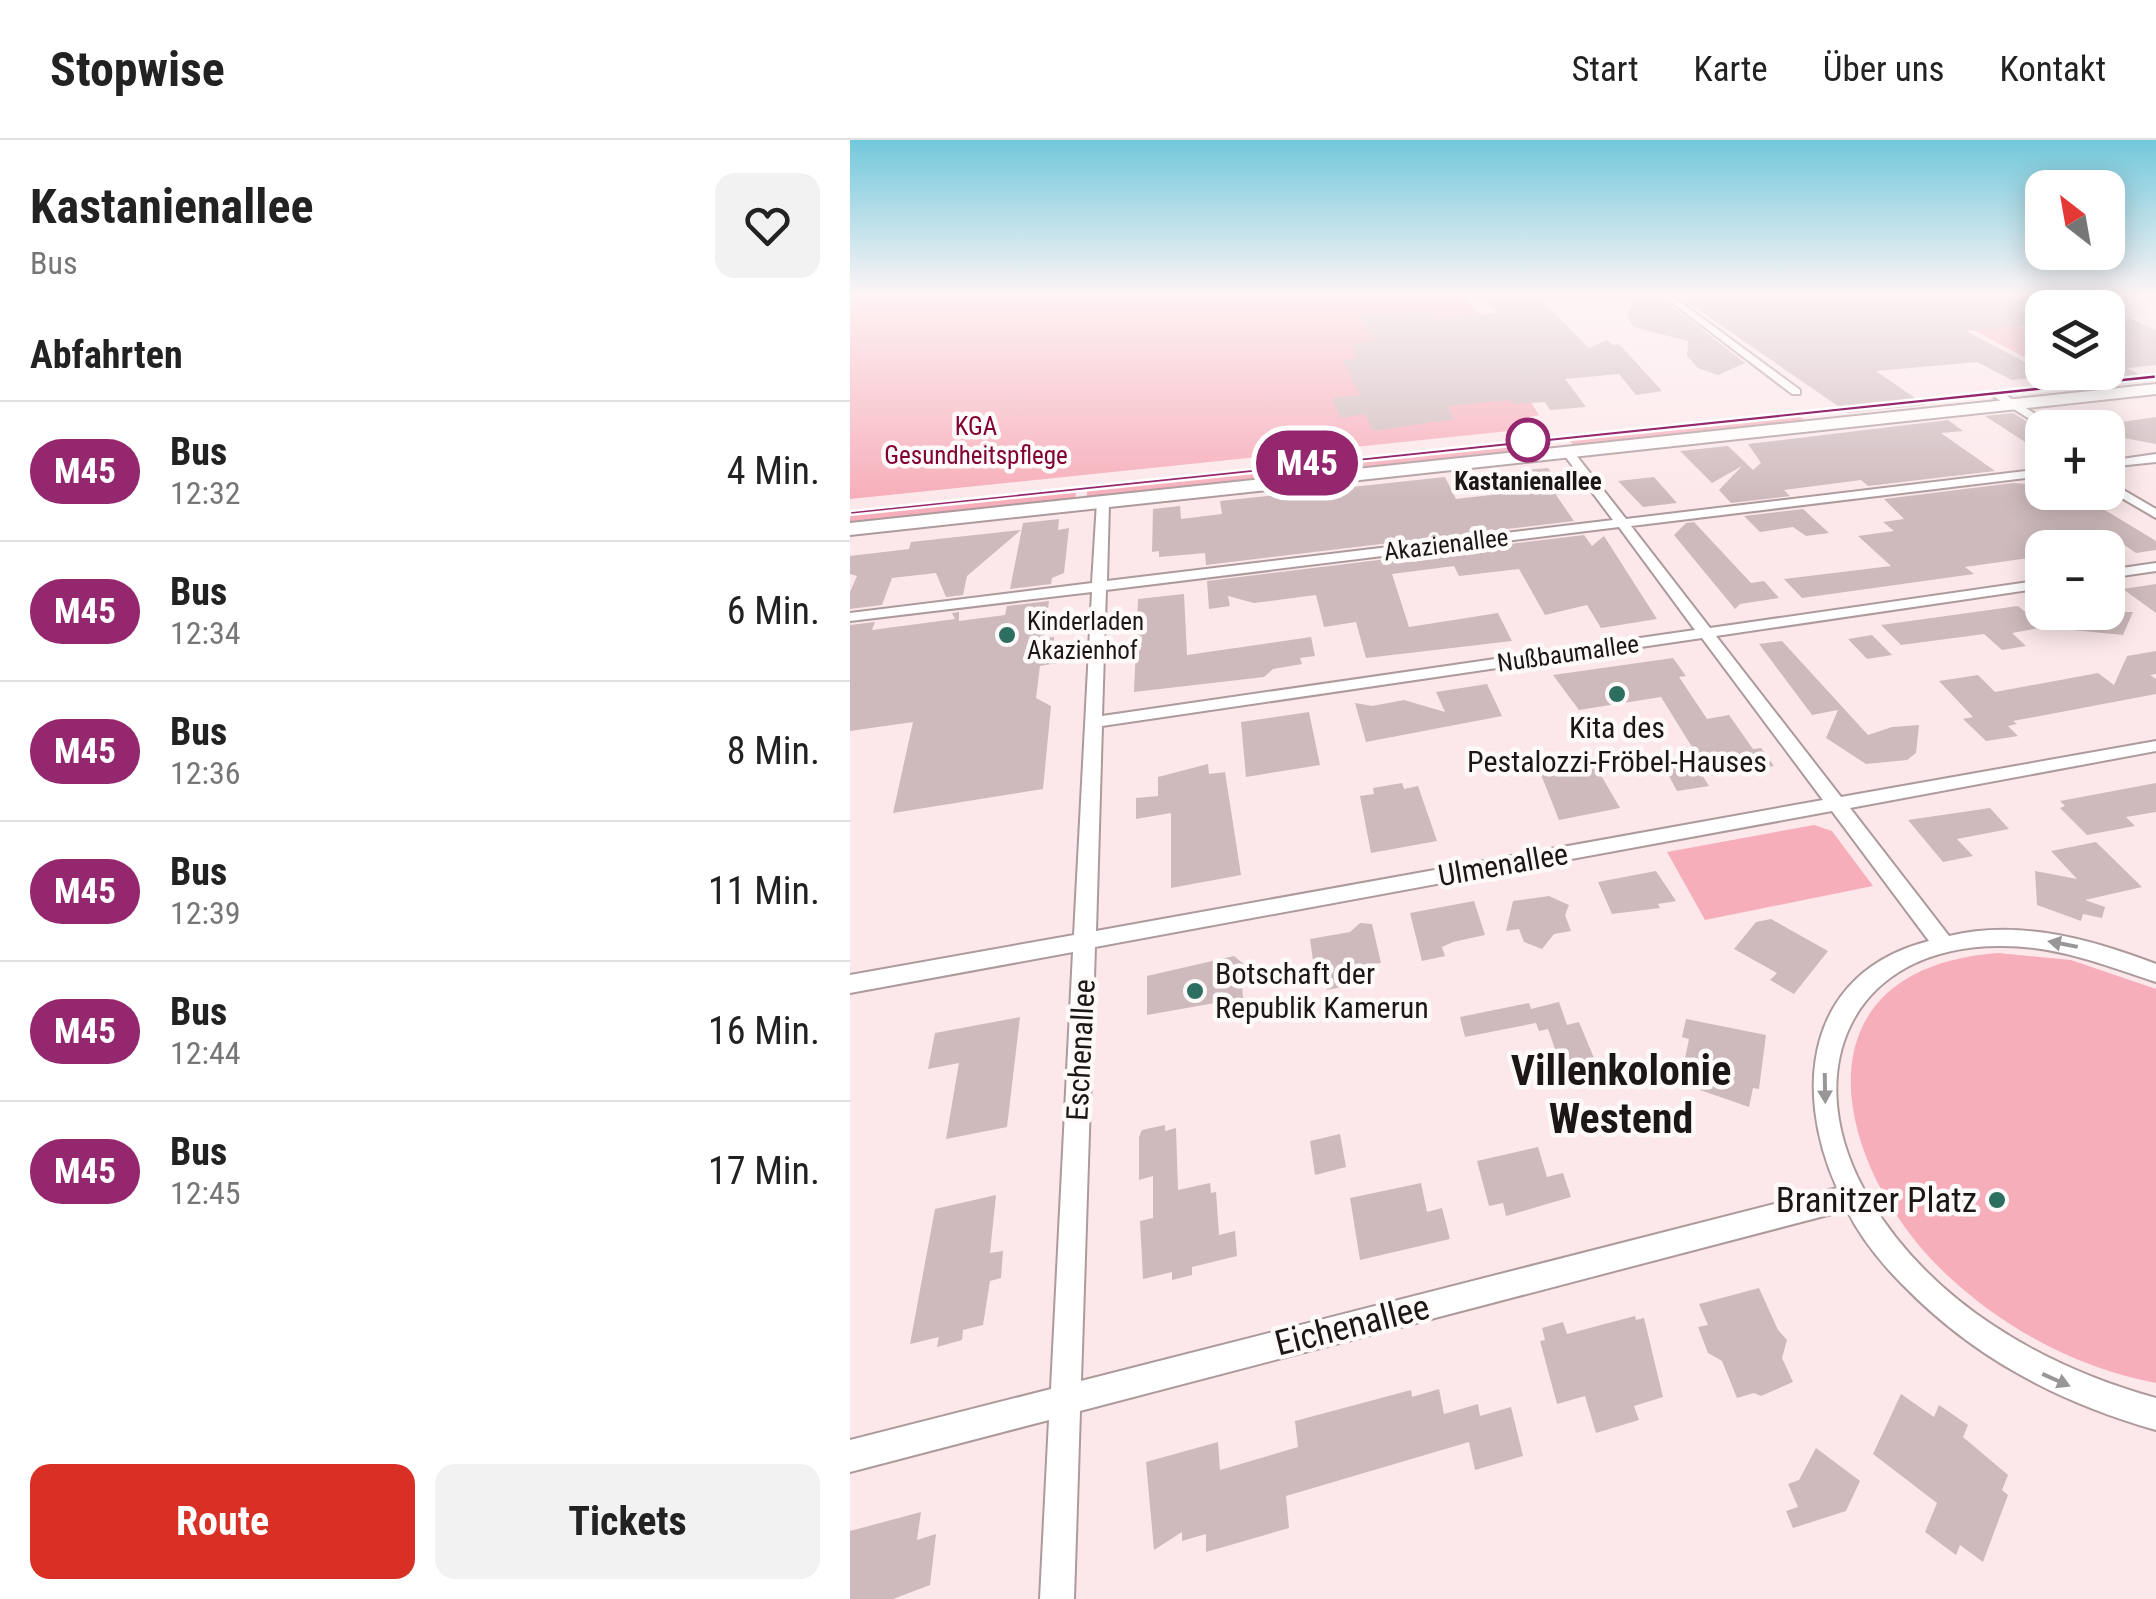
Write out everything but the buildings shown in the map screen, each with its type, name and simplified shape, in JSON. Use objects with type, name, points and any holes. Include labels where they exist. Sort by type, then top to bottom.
[{"type":"main road","points":[[850,511],[2156,377]]},
{"type":"main road","points":[[850,529],[2156,389]]},
{"type":"street","points":[[1757,363],[1796,392]]},
{"type":"street","points":[[1997,394],[2025,411]]},
{"type":"street","points":[[1568,452],[1942,944]]},
{"type":"street","points":[[2125,461],[2156,458]]},
{"type":"street","name":"Akazienallee","points":[[850,617],[2025,474]]},
{"type":"street","points":[[2125,495],[2156,514]]},
{"type":"street","name":"Eschenallee","points":[[1057,1599],[1103,502]]},
{"type":"street","points":[[2125,572],[2156,567]]},
{"type":"street","name":"Nußbaumallee","points":[[1093,722],[2025,586]]},
{"type":"street","name":"Ulmenallee","points":[[850,984],[2156,746]]},
{"type":"street","points":[[2156,974],[2082,948],[2002,937],[1942,944],[1899,959],[1876,974],[1841,1014],[1830,1040],[1824,1100],[1830,1134],[1854,1196],[1912,1276],[1972,1330],[2045,1376],[2124,1408],[2156,1414]]},
{"type":"street","name":"Eichenallee","points":[[850,1456],[1854,1196]]},
{"type":"green space","name":"KGA Gesundheitspflege","points":[[850,363],[1522,363],[1532,375],[1532,404],[1539,415],[1521,419],[1529,429],[850,499]]},
{"type":"green space","points":[[1798,416],[1809,422],[1574,446],[1569,439]]},
{"type":"green space","points":[[1538,442],[1544,451],[1087,500],[1087,489]]},
{"type":"green space","points":[[1076,491],[1075,501],[850,525],[850,514]]},
{"type":"green space","points":[[1814,825],[1832,831],[1873,886],[1705,920],[1667,852]]},
{"type":"green space","name":"Branitzer Platz","points":[[1998,953],[2071,960],[2156,989],[2156,1383],[2071,1357],[2019,1329],[1970,1295],[1908,1232],[1878,1183],[1858,1131],[1851,1080],[1859,1034],[1885,995],[1931,967]]},
{"type":"bus line","name":"M45","points":[[850,511],[2156,377]]},
{"type":"place","name":"Kastanienallee","points":[[1528,440]]},
{"type":"place","name":"Kinderladen Akazienhof","points":[[1007,635]]},
{"type":"place","name":"Kita des Pestalozzi-Fröbel-Hauses","points":[[1617,694]]},
{"type":"place","name":"Botschaft der Republik Kamerun","points":[[1195,991]]},
{"type":"place","name":"Branitzer Platz","points":[[1997,1200]]},
{"type":"district","name":"Villenkolonie Westend","points":[[1621,1094]]}]
